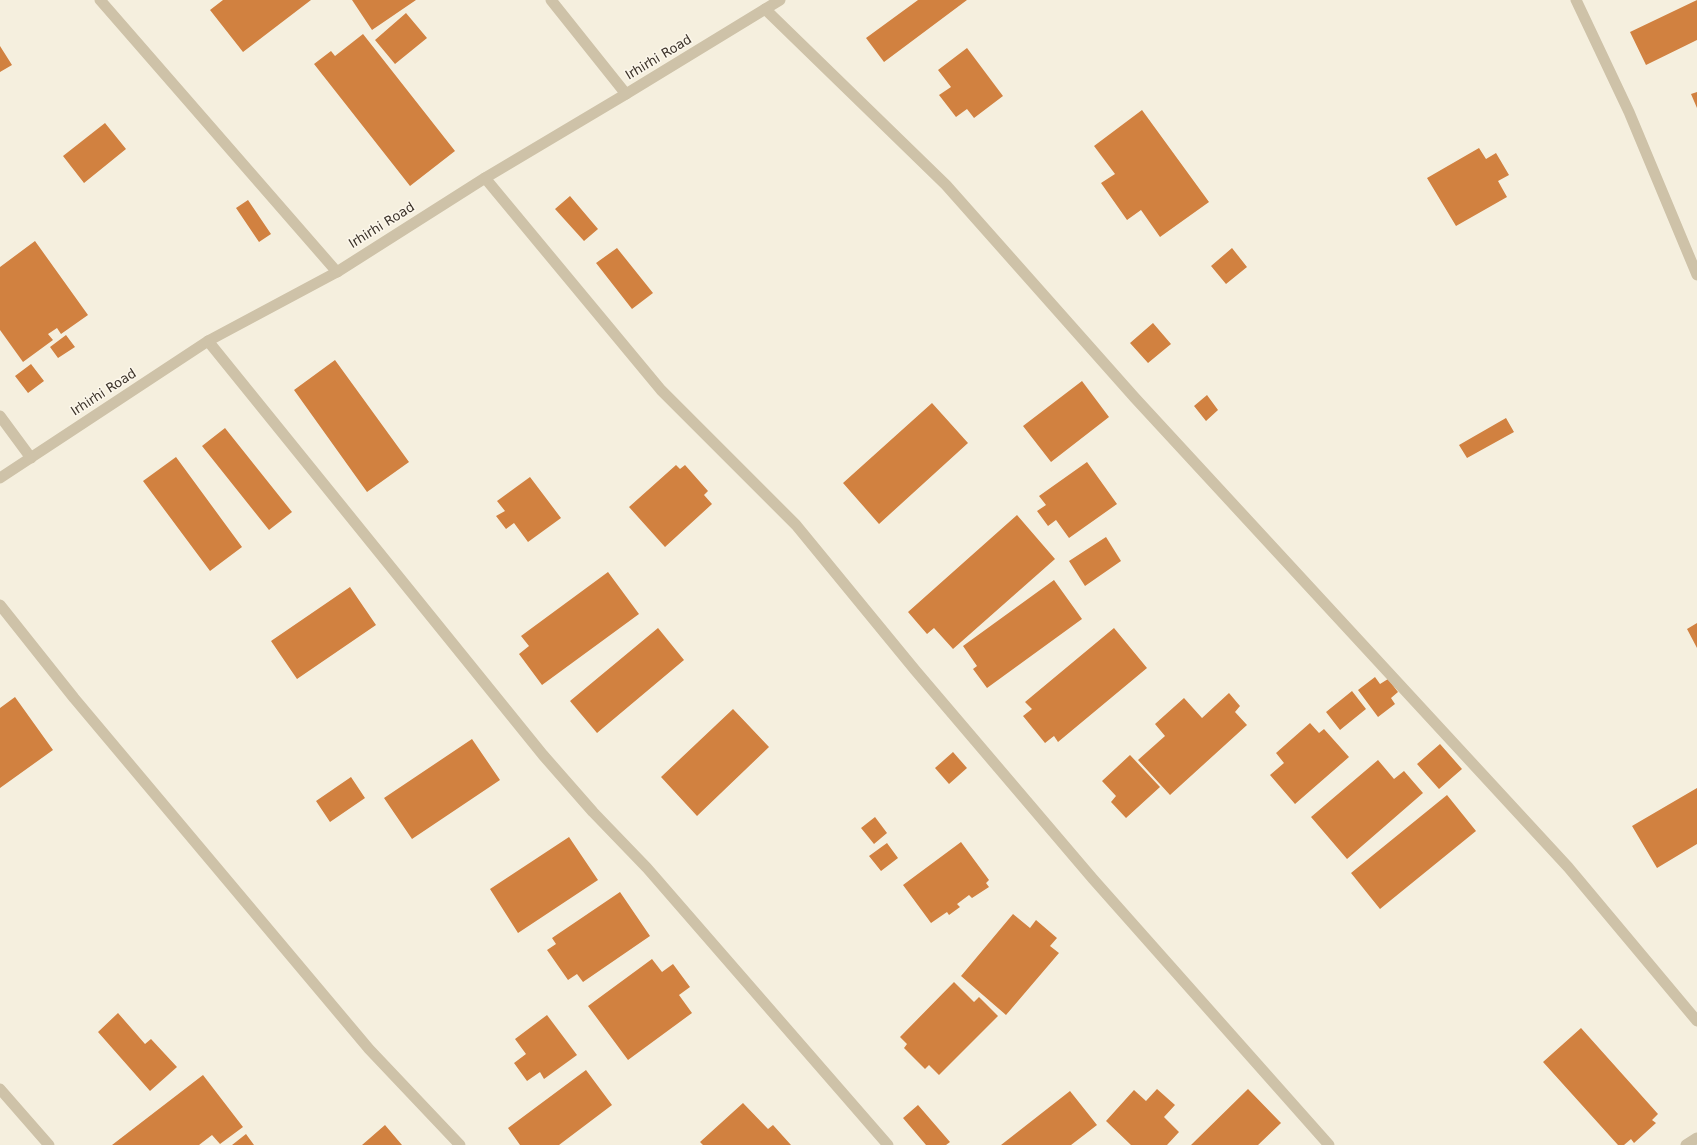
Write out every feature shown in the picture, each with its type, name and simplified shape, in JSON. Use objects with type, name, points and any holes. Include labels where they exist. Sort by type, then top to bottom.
[{"type":"street","points":[[100,0],[337,272]]},
{"type":"street","points":[[551,0],[626,94]]},
{"type":"street","name":"Irhirhi Road","points":[[0,478],[208,341],[337,272],[485,178],[780,0]]},
{"type":"street","points":[[1576,0],[1629,112],[1697,275]]},
{"type":"street","points":[[766,9],[946,185],[1135,398],[1568,867],[1697,1022]]},
{"type":"street","points":[[485,178],[661,390],[796,525],[915,670],[1093,879],[1329,1145]]},
{"type":"street","points":[[208,341],[543,756],[592,812],[647,868],[888,1145]]},
{"type":"street","points":[[0,416],[31,458]]},
{"type":"street","points":[[0,605],[74,698],[369,1049],[460,1145]]},
{"type":"street","points":[[0,1088],[49,1145]]},
{"type":"street","points":[[1686,1145],[1697,1138]]},
{"type":"building","points":[[223,0],[311,0],[243,52],[210,10]]},
{"type":"building","points":[[352,0],[416,0],[372,30]]},
{"type":"building","points":[[918,0],[967,0],[884,62],[866,38]]},
{"type":"building","points":[[1697,0],[1697,40],[1646,65],[1630,32]]},
{"type":"building","points":[[406,13],[427,38],[395,64],[375,40]]},
{"type":"building","points":[[363,34],[455,151],[410,186],[314,64],[331,51],[335,56]]},
{"type":"building","points":[[0,46],[12,65],[0,72]]},
{"type":"building","points":[[967,48],[1003,96],[974,118],[967,109],[956,117],[939,95],[951,87],[938,70]]},
{"type":"building","points":[[1697,92],[1697,108],[1691,94]]},
{"type":"building","points":[[1142,110],[1209,202],[1160,237],[1141,210],[1127,220],[1101,183],[1115,174],[1094,146]]},
{"type":"building","points":[[105,123],[126,149],[84,183],[63,156]]},
{"type":"building","points":[[1479,148],[1486,159],[1496,153],[1509,175],[1498,181],[1507,197],[1456,226],[1427,178]]},
{"type":"building","points":[[570,196],[598,229],[584,241],[555,209]]},
{"type":"building","points":[[248,200],[271,234],[259,242],[236,208]]},
{"type":"building","points":[[35,241],[88,315],[61,334],[57,328],[48,334],[53,340],[23,362],[0,330],[0,267]]},
{"type":"building","points":[[617,248],[653,293],[632,309],[596,263]]},
{"type":"building","points":[[1232,248],[1247,267],[1226,284],[1211,266]]},
{"type":"building","points":[[1153,323],[1171,344],[1148,363],[1130,343]]},
{"type":"building","points":[[66,335],[75,347],[58,358],[50,347]]},
{"type":"building","points":[[335,360],[409,462],[367,492],[294,390]]},
{"type":"building","points":[[31,364],[44,381],[28,393],[15,376]]},
{"type":"building","points":[[1082,381],[1109,417],[1051,462],[1023,426]]},
{"type":"building","points":[[1207,395],[1218,410],[1206,421],[1194,406]]},
{"type":"building","points":[[932,403],[968,443],[879,524],[843,483]]},
{"type":"building","points":[[1506,418],[1514,432],[1467,458],[1459,445]]},
{"type":"building","points":[[225,428],[292,512],[269,530],[202,446]]},
{"type":"building","points":[[176,457],[242,547],[210,571],[143,481]]},
{"type":"building","points":[[1087,462],[1117,504],[1069,538],[1056,520],[1048,526],[1037,511],[1046,505],[1039,496]]},
{"type":"building","points":[[676,465],[680,469],[685,465],[708,491],[704,495],[712,504],[665,547],[629,507]]},
{"type":"building","points":[[530,477],[561,518],[528,542],[514,523],[506,529],[496,516],[505,511],[497,501]]},
{"type":"building","points":[[1017,515],[1055,559],[953,649],[934,628],[927,634],[908,612]]},
{"type":"building","points":[[1106,537],[1121,561],[1085,586],[1069,561]]},
{"type":"building","points":[[608,572],[639,614],[542,685],[519,654],[529,646],[521,636]]},
{"type":"building","points":[[1054,580],[1082,619],[987,688],[973,669],[977,666],[963,646]]},
{"type":"building","points":[[350,587],[376,625],[297,679],[271,641]]},
{"type":"building","points":[[1697,623],[1697,648],[1687,629]]},
{"type":"building","points":[[658,628],[684,660],[597,733],[570,701]]},
{"type":"building","points":[[1114,628],[1147,668],[1058,742],[1054,736],[1045,743],[1023,716],[1032,709],[1025,702]]},
{"type":"building","points":[[1375,677],[1380,684],[1388,679],[1398,692],[1391,698],[1395,704],[1378,717],[1358,690]]},
{"type":"building","points":[[1352,691],[1366,709],[1340,730],[1326,712]]},
{"type":"building","points":[[1229,693],[1240,706],[1235,712],[1247,725],[1170,795],[1138,760],[1165,736],[1155,724],[1184,698],[1202,718]]},
{"type":"building","points":[[15,697],[53,750],[0,788],[0,708]]},
{"type":"building","points":[[733,709],[769,747],[697,816],[661,777]]},
{"type":"building","points":[[1310,723],[1319,733],[1324,729],[1349,757],[1295,804],[1270,775],[1284,763],[1276,753]]},
{"type":"building","points":[[472,739],[500,780],[412,839],[384,798]]},
{"type":"building","points":[[1440,744],[1462,769],[1439,789],[1417,764]]},
{"type":"building","points":[[953,752],[967,768],[949,784],[935,768]]},
{"type":"building","points":[[1130,755],[1160,787],[1126,818],[1111,802],[1116,796],[1102,781]]},
{"type":"building","points":[[1378,760],[1394,779],[1404,771],[1423,793],[1347,859],[1311,817]]},
{"type":"building","points":[[351,777],[365,798],[330,822],[316,801]]},
{"type":"building","points":[[1697,788],[1697,844],[1657,868],[1632,826]]},
{"type":"building","points":[[1447,795],[1476,831],[1380,909],[1351,873]]},
{"type":"building","points":[[875,817],[887,833],[874,844],[861,828]]},
{"type":"building","points":[[569,837],[598,880],[518,933],[490,889]]},
{"type":"building","points":[[961,842],[989,880],[986,883],[989,887],[972,898],[969,895],[957,904],[960,907],[949,915],[947,912],[931,923],[903,885]]},
{"type":"building","points":[[887,843],[898,858],[881,871],[869,856]]},
{"type":"building","points":[[620,892],[650,936],[583,982],[577,974],[568,980],[547,950],[556,944],[552,938]]},
{"type":"building","points":[[1013,914],[1030,928],[1036,920],[1057,938],[1050,946],[1059,953],[1006,1015],[961,976]]},
{"type":"building","points":[[652,959],[662,972],[673,964],[690,987],[679,995],[692,1013],[628,1060],[588,1006]]},
{"type":"building","points":[[954,982],[974,1002],[979,997],[998,1016],[939,1075],[929,1065],[925,1069],[904,1048],[907,1044],[900,1037]]},
{"type":"building","points":[[118,1013],[145,1044],[151,1039],[177,1067],[150,1091],[98,1032]]},
{"type":"building","points":[[547,1015],[577,1055],[544,1079],[540,1072],[527,1081],[514,1063],[526,1054],[515,1039]]},
{"type":"building","points":[[1581,1028],[1658,1114],[1652,1120],[1656,1123],[1634,1143],[1631,1139],[1624,1145],[1618,1145],[1543,1062]]},
{"type":"building","points":[[586,1070],[612,1105],[559,1145],[520,1145],[508,1128]]},
{"type":"building","points":[[203,1075],[243,1127],[220,1144],[212,1135],[199,1145],[112,1145]]},
{"type":"building","points":[[1157,1089],[1175,1105],[1164,1117],[1179,1132],[1167,1145],[1131,1145],[1106,1121],[1134,1090],[1146,1101]]},
{"type":"building","points":[[1248,1089],[1281,1123],[1258,1145],[1191,1145]]},
{"type":"building","points":[[1070,1091],[1097,1125],[1071,1145],[1001,1145]]},
{"type":"building","points":[[743,1103],[768,1129],[773,1125],[791,1145],[703,1145],[700,1142]]},
{"type":"building","points":[[918,1105],[950,1142],[946,1145],[926,1145],[903,1118]]},
{"type":"building","points":[[385,1125],[402,1145],[362,1145]]},
{"type":"building","points":[[246,1134],[254,1145],[232,1145]]}]
